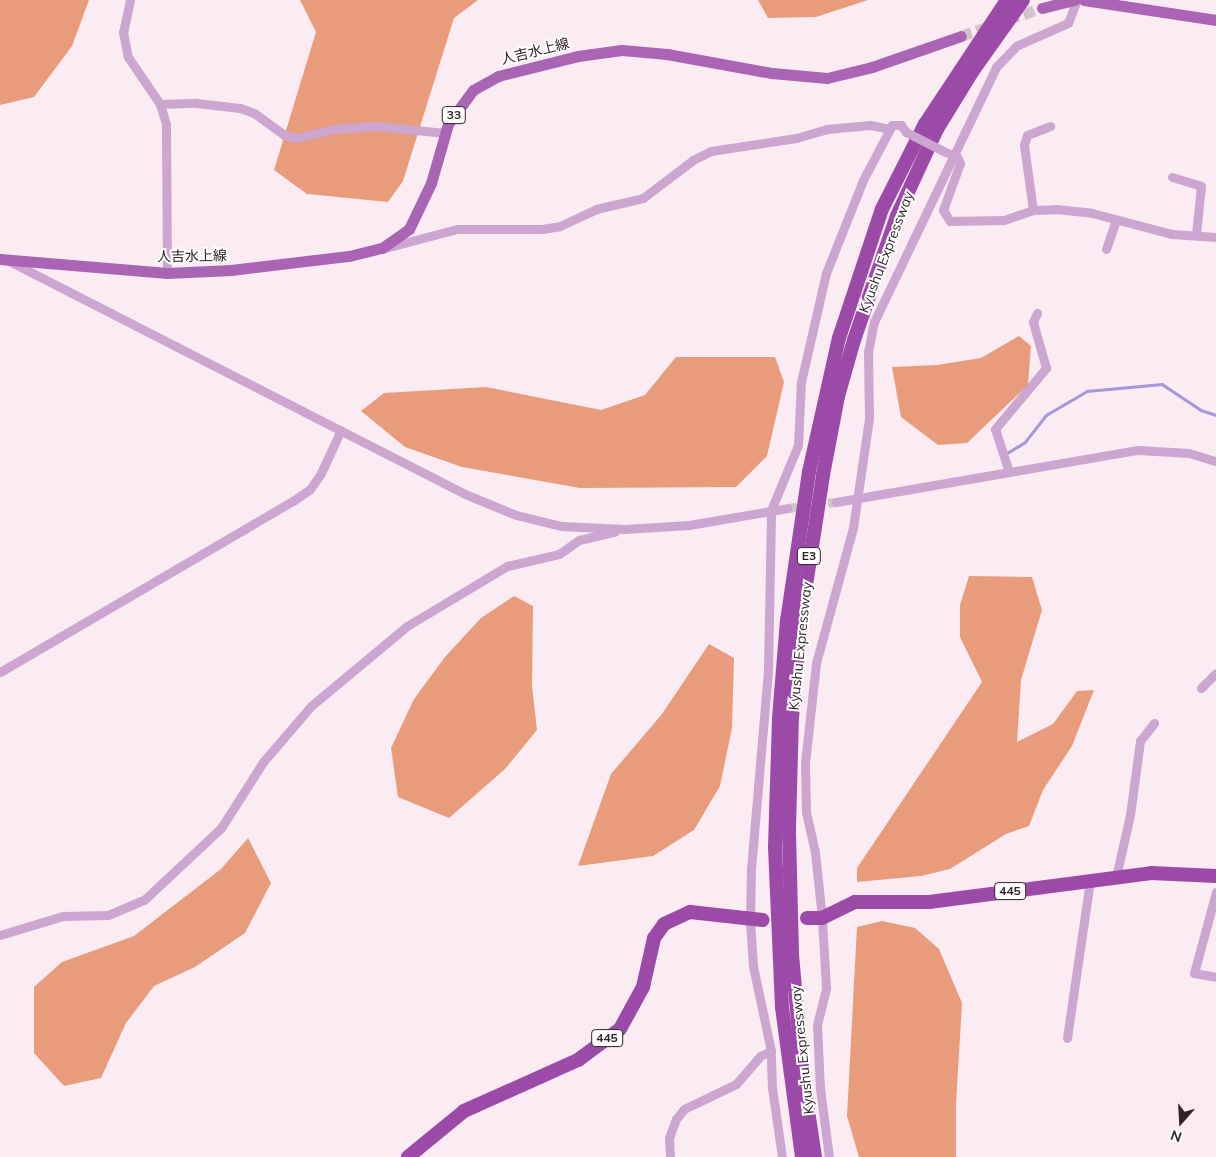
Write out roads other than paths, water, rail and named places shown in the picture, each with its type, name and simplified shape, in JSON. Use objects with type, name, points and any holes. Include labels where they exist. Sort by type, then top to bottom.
[{"type":"highway","name":"Kyushu Expressway","points":[[802,1157],[782,1007],[775,847],[779,718],[787,621],[809,472],[839,338],[882,209],[925,124],[1007,0]]},
{"type":"highway","name":"Kyushu Expressway","points":[[815,1157],[803,1078],[792,955],[789,829],[792,718],[800,624],[823,474],[838,396],[854,340],[897,216],[937,128],[972,72],[1023,0]]},
{"type":"highway","name":"445","points":[[807,918],[822,918],[856,902],[929,902],[1151,873],[1216,876]]},
{"type":"highway","name":"445","points":[[408,1157],[464,1111],[578,1060],[620,1029],[643,987],[654,938],[664,924],[690,912],[757,921]]},
{"type":"main road","points":[[1042,8],[1076,0]]},
{"type":"main road","points":[[1084,0],[1101,0],[1216,20]]},
{"type":"main road","name":"人吉水上線","points":[[3,259],[167,273],[231,270],[349,256],[382,248],[409,228],[431,184],[448,124],[472,90],[498,76],[578,56],[622,50],[667,54],[772,73],[827,78],[872,67],[961,36]]},
{"type":"street","points":[[130,0],[123,32],[128,57],[160,104],[166,124],[167,273]]},
{"type":"street","points":[[829,1157],[820,1089],[817,1025],[826,988],[822,918],[815,852],[806,812],[804,764],[816,662],[854,528],[869,418],[868,352],[874,322],[949,153],[996,67],[1016,46],[1068,23],[1076,0]]},
{"type":"street","points":[[160,104],[196,104],[240,108],[284,135],[297,138],[334,129],[377,126],[445,134]]},
{"type":"street","points":[[782,1157],[772,1088],[771,1051],[753,966],[757,921],[751,869],[768,670],[771,510],[798,445],[801,382],[826,273],[863,180],[895,123],[906,132],[949,153],[960,163],[943,210],[947,219],[962,222],[1004,220],[1033,210],[1083,212],[1172,234],[1196,234],[1216,237]]},
{"type":"street","points":[[382,248],[457,229],[542,229],[560,226],[596,209],[643,198],[693,160],[711,151],[796,138],[827,130],[870,125],[890,129]]},
{"type":"street","points":[[1033,210],[1024,146],[1026,135],[1050,126]]},
{"type":"street","points":[[1172,177],[1201,186],[1196,234]]},
{"type":"street","points":[[1106,250],[1116,220]]},
{"type":"street","points":[[3,259],[465,494],[516,515],[561,526],[625,530]]},
{"type":"street","points":[[1009,472],[995,428],[1046,368],[1033,322],[1036,313]]},
{"type":"street","points":[[0,672],[293,501],[310,488],[321,473],[341,430]]},
{"type":"street","points":[[836,502],[1138,450],[1189,453],[1216,461]]},
{"type":"street","points":[[0,935],[63,916],[108,915],[144,900],[221,828],[263,762],[311,706],[406,626],[507,566],[559,554],[579,540],[625,530],[689,524],[788,508]]},
{"type":"street","points":[[1201,688],[1216,673]]},
{"type":"street","points":[[1116,877],[1130,815],[1140,741],[1154,722]]},
{"type":"street","points":[[1067,1038],[1090,881]]},
{"type":"street","points":[[1216,892],[1194,974],[1216,977]]},
{"type":"street","points":[[670,1157],[669,1138],[676,1119],[684,1109],[736,1084],[760,1056],[771,1051]]},
{"type":"waterway","points":[[1007,453],[1025,442],[1046,415],[1087,391],[1162,384],[1201,410],[1216,415]]},
{"type":"tunnel","points":[[1008,19],[1042,8]]},
{"type":"tunnel","points":[[961,36],[993,25]]},
{"type":"tunnel","points":[[788,508],[836,502]]}]
